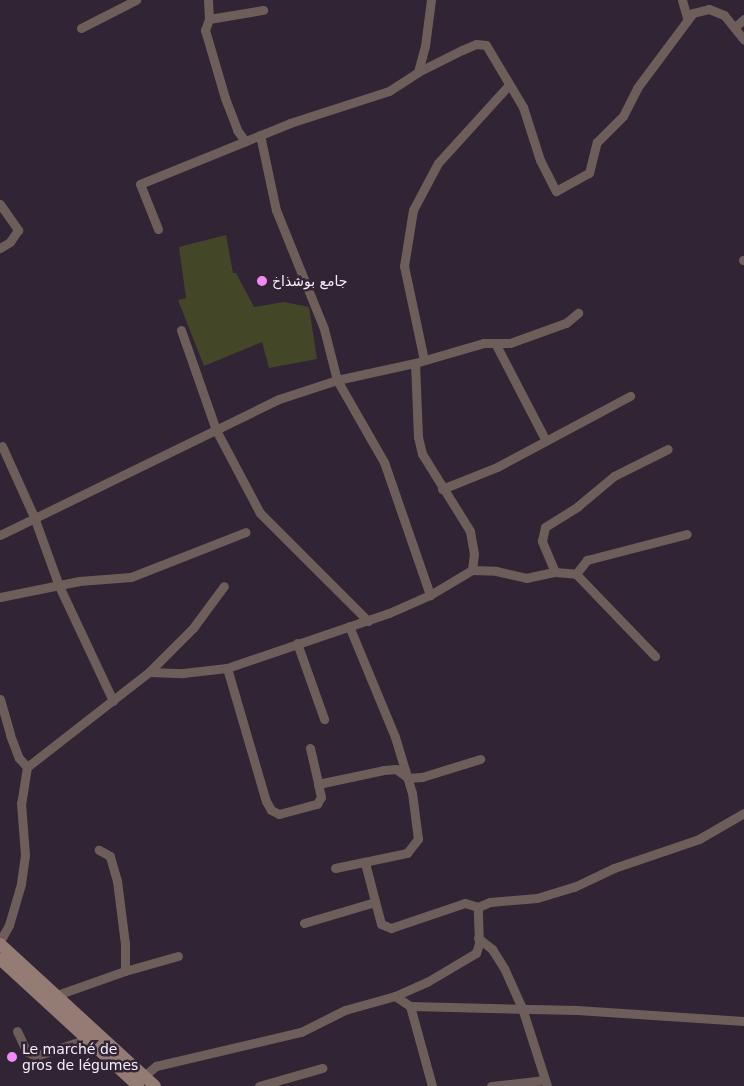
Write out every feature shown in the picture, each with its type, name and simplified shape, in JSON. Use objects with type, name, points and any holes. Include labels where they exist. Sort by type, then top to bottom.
[{"type":"main road","points":[[0,942],[57,995],[138,1084]]},
{"type":"main road","points":[[0,959],[138,1084],[155,1086]]},
{"type":"street","points":[[82,28],[136,0]]},
{"type":"street","points":[[208,0],[209,19],[205,30],[225,98],[237,130],[245,141]]},
{"type":"street","points":[[418,72],[426,46],[431,0]]},
{"type":"street","points":[[682,0],[688,18]]},
{"type":"street","points":[[158,229],[140,184],[260,135],[389,91],[418,72],[476,44],[486,45],[528,117],[540,160],[556,191],[564,189],[589,173],[598,142],[623,116],[637,88],[664,56],[688,18],[700,10],[709,9],[724,15],[736,27],[744,40]]},
{"type":"street","points":[[209,19],[263,10]]},
{"type":"street","points":[[736,27],[744,19]]},
{"type":"street","points":[[426,46],[434,57],[444,59]]},
{"type":"street","points":[[424,360],[404,266],[413,210],[438,163],[509,85]]},
{"type":"street","points":[[260,135],[276,210],[324,329],[337,380],[384,462],[430,595]]},
{"type":"street","points":[[0,204],[18,230],[10,242],[0,248]]},
{"type":"street","points":[[0,535],[279,399],[337,380],[415,363],[484,343],[510,343],[566,323],[578,313]]},
{"type":"street","points":[[181,330],[216,430],[260,513],[368,620]]},
{"type":"street","points":[[495,343],[546,441]]},
{"type":"street","points":[[415,363],[418,437],[427,466],[470,531],[474,554],[472,570]]},
{"type":"street","points":[[442,489],[497,467],[630,396]]},
{"type":"street","points":[[2,446],[34,517],[59,586],[113,701]]},
{"type":"street","points":[[555,572],[542,541],[545,527],[578,506],[614,476],[668,449]]},
{"type":"street","points":[[0,597],[141,574],[246,532]]},
{"type":"street","points":[[576,574],[587,560],[687,534]]},
{"type":"street","points":[[149,672],[183,673],[227,668],[368,620],[430,595],[472,570],[504,572],[526,578],[555,572],[576,574],[656,656]]},
{"type":"street","points":[[27,767],[149,672],[193,628],[224,586]]},
{"type":"street","points":[[335,868],[399,856],[415,847],[418,839],[408,778],[395,737],[349,626]]},
{"type":"street","points":[[297,643],[324,719]]},
{"type":"street","points":[[227,668],[271,810],[280,814],[317,804],[321,797],[310,748]]},
{"type":"street","points":[[0,699],[16,750],[27,767],[21,803],[25,854],[22,877],[9,925],[0,942]]},
{"type":"street","points":[[318,784],[396,769],[408,778],[422,777],[480,759]]},
{"type":"street","points":[[365,863],[381,924],[391,928],[465,903],[478,907],[490,902],[537,898],[574,887],[614,868],[699,839],[744,812]]},
{"type":"street","points":[[99,850],[110,856],[117,881],[126,944],[125,971]]},
{"type":"street","points":[[304,923],[375,902]]},
{"type":"street","points":[[138,1084],[156,1066],[301,1032],[345,1010],[396,996],[468,961],[476,953],[478,907]]},
{"type":"street","points":[[478,938],[492,949],[522,1008],[546,1083],[491,1086]]},
{"type":"street","points":[[57,995],[125,971],[178,956]]},
{"type":"street","points":[[396,996],[410,1006],[522,1008],[744,1021]]},
{"type":"street","points":[[410,1006],[432,1086]]},
{"type":"street","points":[[18,1031],[27,1052],[36,1056],[87,1039]]},
{"type":"street","points":[[259,1086],[322,1068]]},
{"type":"green space","points":[[226,235],[233,273],[236,273],[254,307],[284,302],[309,307],[317,359],[269,368],[262,342],[204,366],[178,300],[186,298],[179,247]]},
{"type":"place","name":"جامع بوشذاخ","points":[[262,281]]},
{"type":"place","name":"Le marché de gros de légumes","points":[[12,1057]]}]
